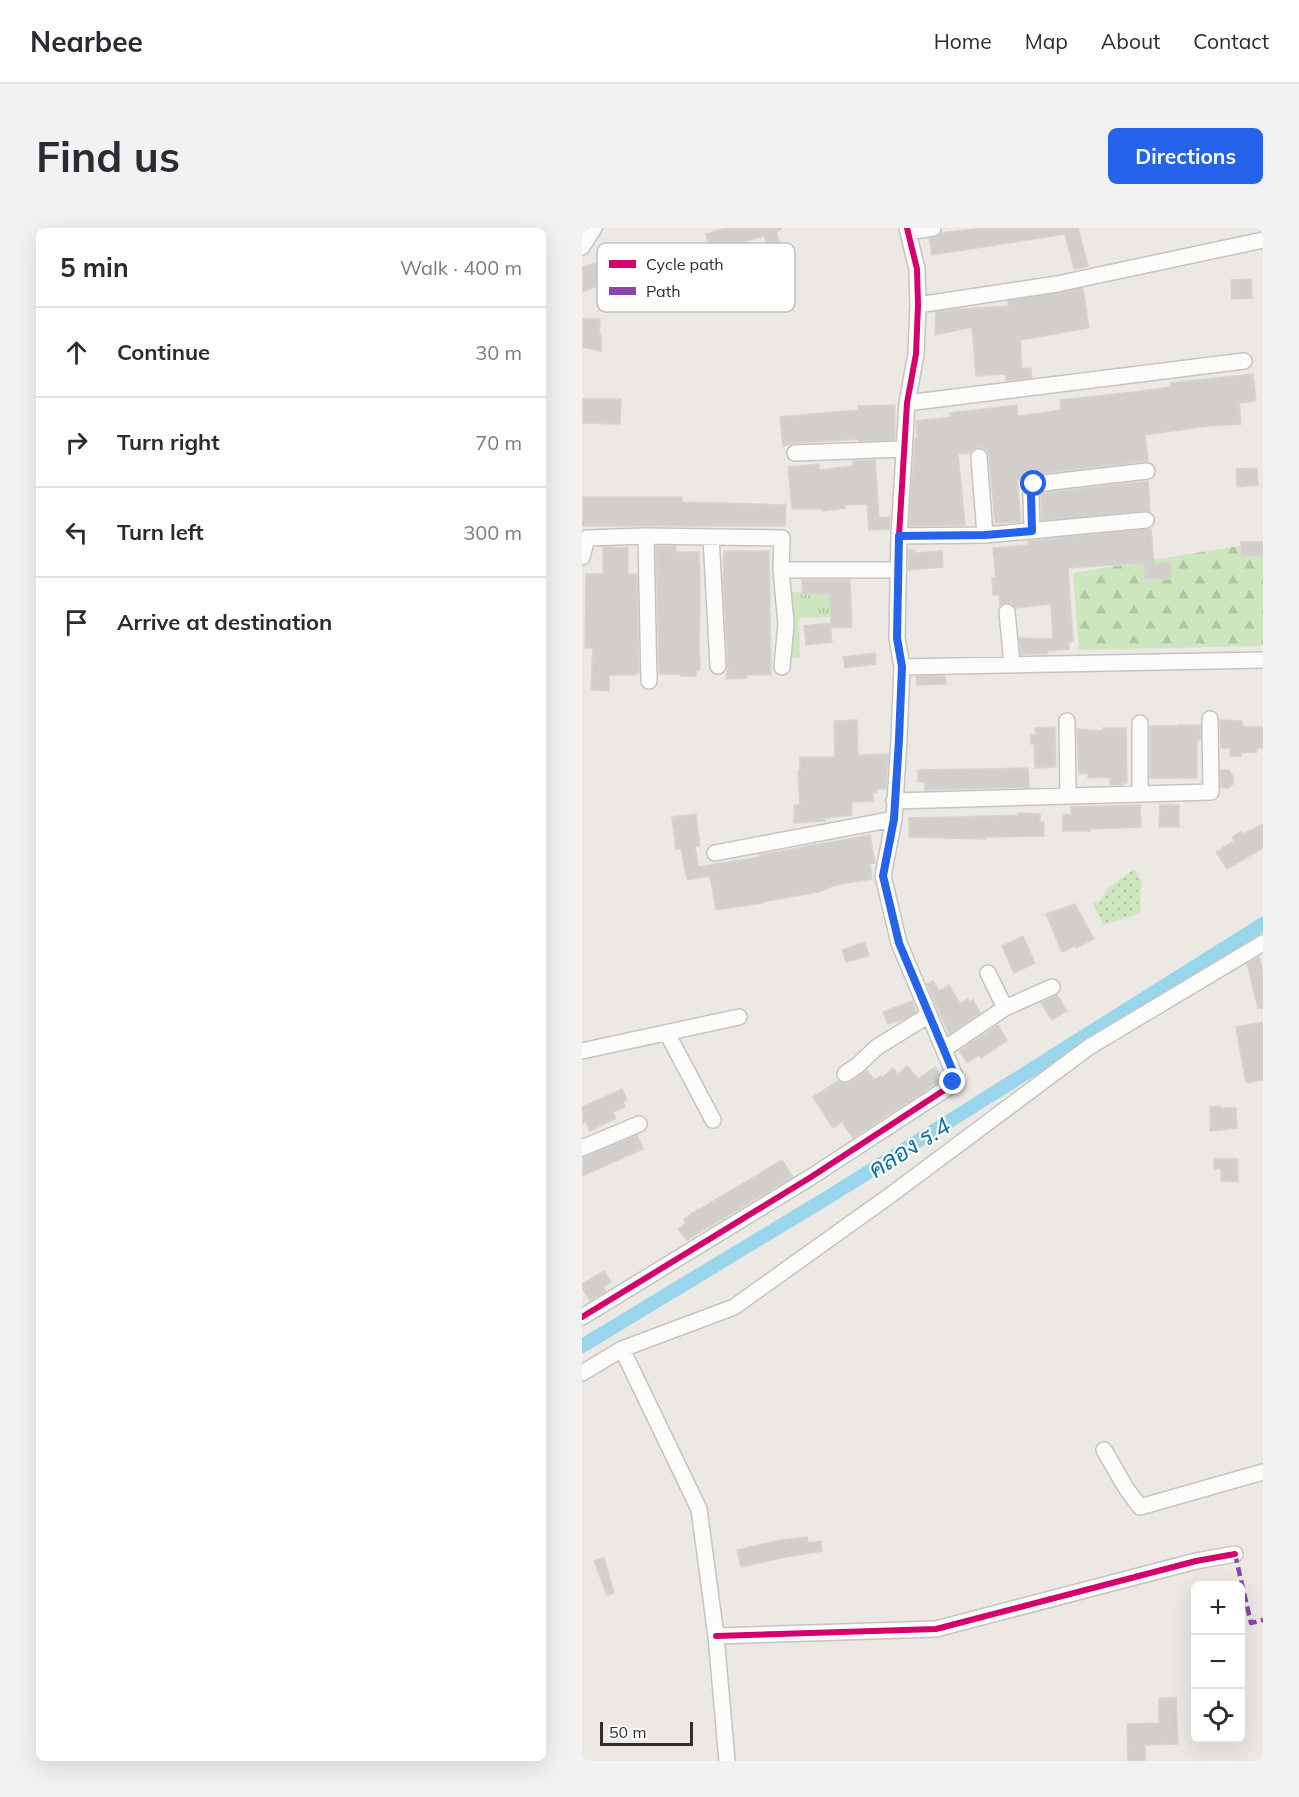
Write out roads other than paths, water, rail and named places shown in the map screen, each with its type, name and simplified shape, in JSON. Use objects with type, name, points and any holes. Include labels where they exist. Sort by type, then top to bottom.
[{"type":"street","points":[[582,247],[594,228]]},
{"type":"street","points":[[582,1317],[811,1177],[952,1085],[954,1074],[899,943],[883,876],[894,819],[902,667],[897,638],[903,449],[907,402],[916,354],[918,305],[917,269],[908,230],[933,228]]},
{"type":"street","points":[[918,305],[1057,284],[1244,236],[1263,240]]},
{"type":"street","points":[[907,402],[1244,361]]},
{"type":"street","points":[[795,453],[903,449]]},
{"type":"street","points":[[979,457],[985,535]]},
{"type":"street","points":[[1032,531],[1031,494],[1034,484],[1147,471]]},
{"type":"street","points":[[899,536],[985,535],[1146,520]]},
{"type":"street","points":[[646,536],[649,681]]},
{"type":"street","points":[[582,557],[587,538],[646,536],[782,538],[781,570],[786,624],[782,667]]},
{"type":"street","points":[[711,537],[718,666]]},
{"type":"street","points":[[781,570],[899,570]]},
{"type":"street","points":[[1007,612],[1012,664]]},
{"type":"street","points":[[902,667],[1263,660]]},
{"type":"street","points":[[894,801],[1211,792],[1210,719]]},
{"type":"street","points":[[1067,721],[1068,796]]},
{"type":"street","points":[[1140,723],[1140,794]]},
{"type":"street","points":[[715,853],[894,819]]},
{"type":"street","points":[[582,1374],[622,1349],[734,1307],[892,1194],[1089,1047],[1263,944]]},
{"type":"street","points":[[988,973],[1005,1008]]},
{"type":"street","points":[[944,1049],[1005,1008],[1052,987]]},
{"type":"street","points":[[845,1074],[878,1047],[929,1015]]},
{"type":"street","points":[[582,1051],[739,1017]]},
{"type":"street","points":[[667,1033],[713,1120]]},
{"type":"street","points":[[582,1148],[639,1124]]},
{"type":"street","points":[[622,1349],[699,1509],[716,1636],[727,1761]]},
{"type":"street","points":[[1104,1450],[1140,1507],[1263,1472]]},
{"type":"street","points":[[716,1636],[936,1629],[1235,1554]]},
{"type":"waterway","name":"คลอง ร.4","points":[[582,1346],[835,1193],[1263,924]]}]
